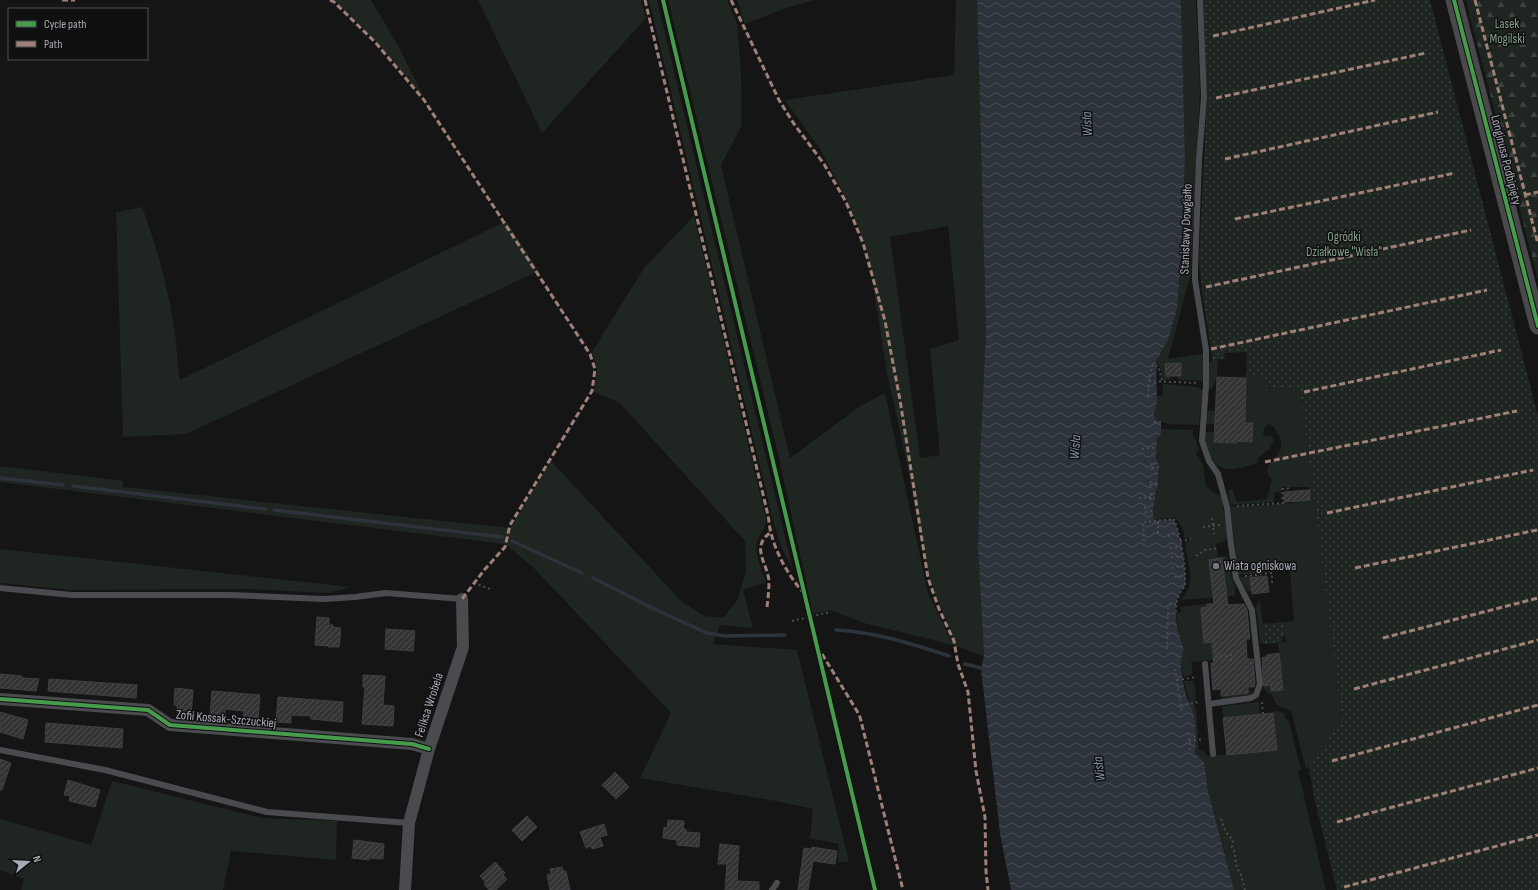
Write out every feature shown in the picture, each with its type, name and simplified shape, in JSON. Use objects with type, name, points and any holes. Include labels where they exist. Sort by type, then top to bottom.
[{"type":"street","name":"Longinusa Podbipięty","points":[[1454,0],[1538,326]]},
{"type":"street","name":"Feliksa Wrobela","points":[[406,890],[409,823],[429,749],[462,647],[462,598]]},
{"type":"street","name":"Zofii Kossak-Szczuckiej","points":[[0,699],[148,710],[170,724],[412,744],[429,749]]},
{"type":"lane","name":"Stanisławy Dowgiałło","points":[[1200,0],[1204,97],[1199,160],[1195,280],[1206,350],[1206,385],[1202,441],[1209,461],[1218,474],[1227,506],[1235,576],[1252,610],[1260,684],[1256,695],[1251,698],[1209,704]]},
{"type":"lane","points":[[0,588],[72,595],[230,595],[324,599],[386,593],[462,598]]},
{"type":"lane","points":[[1205,664],[1213,754]]},
{"type":"lane","points":[[0,750],[105,770],[266,812],[409,823]]},
{"type":"lane","points":[[772,890],[777,882]]},
{"type":"path","points":[[1148,396],[1150,372],[1153,364],[1160,368],[1162,382]]},
{"type":"path","points":[[1149,381],[1206,385]]},
{"type":"path","points":[[1154,422],[1163,422]]},
{"type":"path","points":[[1142,449],[1157,447]]},
{"type":"path","points":[[1152,463],[1152,473]]},
{"type":"path","points":[[1152,468],[1160,468]]},
{"type":"path","points":[[1150,488],[1151,480]]},
{"type":"path","points":[[1150,484],[1158,485]]},
{"type":"path","points":[[1227,506],[1283,503],[1282,489],[1290,488]]},
{"type":"path","points":[[1150,493],[1151,502]]},
{"type":"path","points":[[1139,498],[1156,498]]},
{"type":"path","points":[[1145,508],[1146,516]]},
{"type":"path","points":[[1145,512],[1153,511]]},
{"type":"path","points":[[1212,518],[1214,534]]},
{"type":"path","points":[[1144,546],[1143,522],[1174,519],[1180,541],[1185,575],[1185,586],[1180,591],[1176,604],[1176,612]]},
{"type":"path","points":[[1158,521],[1158,533]]},
{"type":"path","points":[[1203,527],[1229,524]]},
{"type":"path","points":[[1168,536],[1178,532]]},
{"type":"path","points":[[1180,541],[1191,539]]},
{"type":"path","points":[[1170,548],[1181,547]]},
{"type":"path","points":[[1196,556],[1205,550],[1219,548]]},
{"type":"path","points":[[1171,557],[1182,556]]},
{"type":"path","points":[[1172,568],[1183,566]]},
{"type":"path","points":[[1235,576],[1272,573],[1272,583]]},
{"type":"path","points":[[1175,577],[1185,575]]},
{"type":"path","points":[[474,583],[490,589]]},
{"type":"path","points":[[1167,649],[1168,605],[1176,604]]},
{"type":"path","points":[[808,610],[811,623]]},
{"type":"path","points":[[792,621],[830,612]]},
{"type":"path","points":[[1214,657],[1230,655],[1231,661]]},
{"type":"path","points":[[1174,669],[1182,714]]},
{"type":"path","points":[[1176,680],[1206,676]]},
{"type":"path","points":[[1181,706],[1190,704]]},
{"type":"path","points":[[1188,733],[1190,750]]},
{"type":"path","points":[[1189,740],[1196,740]]},
{"type":"path","points":[[1222,819],[1226,832],[1233,841],[1232,846],[1237,868],[1241,875],[1245,890]]},
{"type":"green space","points":[[334,0],[371,0],[400,49],[424,97],[373,38]]},
{"type":"green space","points":[[478,0],[641,0],[646,18],[542,133]]},
{"type":"green space","points":[[649,0],[657,0],[793,570],[781,547],[772,517]]},
{"type":"green space","points":[[668,0],[727,0],[737,23],[741,75],[742,125],[721,165],[790,458],[862,405],[885,393],[928,593],[952,643],[949,625],[935,595],[926,566],[906,459],[887,373],[870,266],[864,241],[844,194],[820,149],[785,100],[954,75],[956,0],[977,0],[986,332],[980,456],[978,549],[984,656],[953,645],[864,623],[830,610],[813,614],[779,458]],"holes":[[[948,226],[959,340],[930,349],[940,455],[920,458],[890,237]]]},
{"type":"green space","points":[[737,0],[814,0],[786,8],[745,24]]},
{"type":"green space","points":[[1181,0],[1196,0],[1200,91],[1191,273],[1168,359],[1203,354],[1204,381],[1178,380],[1177,376],[1171,376],[1169,380],[1163,380],[1161,368],[1156,364],[1158,357],[1168,340],[1177,309],[1185,157]]},
{"type":"green space","name":"Ogródki Działkowe \"Wisła\"","points":[[1203,0],[1430,0],[1538,416],[1538,890],[1337,890],[1315,801],[1309,768],[1342,719],[1300,390],[1266,387],[1266,381],[1262,378],[1246,377],[1247,352],[1224,353],[1225,359],[1212,359],[1199,261],[1207,99]]},
{"type":"green space","name":"Lasek Mogilski","points":[[1466,0],[1538,0],[1538,280]]},
{"type":"green space","points":[[142,207],[153,237],[166,286],[175,334],[180,380],[506,221],[539,271],[186,434],[123,437],[116,212]]},
{"type":"green space","points":[[694,216],[766,519],[764,529],[756,546],[759,562],[766,582],[743,590],[753,628],[720,625],[713,644],[797,650],[849,862],[838,862],[839,844],[810,838],[813,809],[776,801],[640,778],[671,713],[533,567],[505,544],[0,482],[0,466],[123,481],[123,487],[510,528],[551,461],[682,602],[704,616],[723,618],[738,599],[746,571],[745,541],[620,403],[594,392],[597,370],[592,352],[644,268]]},
{"type":"green space","points":[[1212,359],[1218,359],[1217,377],[1212,389],[1209,389],[1209,362],[1212,362]]},
{"type":"green space","points":[[1246,377],[1262,377],[1266,381],[1267,387],[1300,390],[1342,719],[1312,765],[1306,769],[1291,710],[1285,709],[1277,704],[1272,695],[1265,689],[1262,678],[1262,656],[1267,655],[1271,691],[1283,690],[1278,643],[1286,642],[1284,622],[1294,621],[1290,571],[1238,575],[1230,507],[1294,503],[1294,501],[1310,500],[1309,487],[1281,487],[1281,492],[1274,492],[1274,502],[1230,505],[1228,491],[1232,489],[1237,502],[1267,499],[1272,479],[1268,475],[1267,469],[1280,450],[1280,437],[1269,423],[1264,429],[1263,436],[1267,437],[1270,435],[1273,438],[1274,442],[1270,445],[1270,450],[1267,450],[1258,458],[1258,463],[1231,469],[1219,466],[1214,462],[1206,447],[1205,441],[1205,432],[1214,432],[1214,442],[1252,442],[1253,423],[1238,422],[1245,406]]},
{"type":"green space","points":[[1163,384],[1197,387],[1203,390],[1199,425],[1168,424],[1156,420],[1156,396],[1163,395]]},
{"type":"green space","points":[[1207,411],[1215,411],[1215,424],[1205,424]]},
{"type":"green space","points":[[1161,429],[1193,430],[1193,436],[1199,450],[1196,454],[1203,465],[1206,486],[1211,491],[1222,497],[1227,540],[1216,544],[1218,557],[1226,556],[1229,559],[1232,580],[1235,587],[1235,594],[1233,596],[1181,600],[1188,589],[1190,582],[1190,571],[1185,542],[1190,541],[1191,539],[1185,538],[1182,527],[1175,517],[1153,520],[1159,474],[1156,445]]},
{"type":"green space","points":[[0,549],[350,587],[329,593],[251,589],[71,590],[0,583]]},
{"type":"green space","points":[[1259,575],[1260,577],[1250,578],[1251,591],[1247,591],[1239,577]]},
{"type":"green space","points":[[1260,599],[1265,644],[1260,643],[1256,607]]},
{"type":"green space","points":[[1207,604],[1208,607],[1201,608],[1204,643],[1212,642],[1214,660],[1191,662],[1192,675],[1183,677],[1181,656],[1184,649],[1179,633],[1176,612],[1181,613],[1181,607]]},
{"type":"green space","points":[[1284,622],[1286,636],[1282,637],[1282,642],[1265,644],[1263,624]]},
{"type":"green space","points":[[1184,681],[1192,681],[1195,685],[1196,701],[1194,703],[1197,714],[1199,750],[1204,752],[1207,756],[1277,749],[1273,710],[1284,713],[1286,719],[1289,721],[1301,770],[1298,770],[1326,890],[1234,890],[1208,791],[1204,762],[1195,753],[1195,726]]},
{"type":"green space","points":[[1248,687],[1252,693],[1249,695],[1222,699],[1221,696],[1248,693]]},
{"type":"green space","points":[[1259,702],[1260,714],[1223,718],[1222,706]]},
{"type":"green space","points":[[112,781],[262,818],[337,821],[336,860],[231,851],[223,890],[21,890],[24,879],[0,870],[0,819],[91,845]]},
{"type":"water","name":"Wisła","points":[[977,0],[1181,0],[1185,157],[1181,257],[1177,309],[1168,340],[1156,361],[1157,401],[1154,414],[1156,420],[1161,422],[1161,434],[1157,438],[1156,457],[1159,467],[1158,485],[1153,511],[1154,521],[1174,519],[1181,543],[1185,569],[1185,586],[1177,600],[1176,617],[1179,634],[1184,649],[1181,667],[1187,698],[1192,708],[1194,717],[1196,738],[1195,753],[1204,762],[1208,791],[1234,890],[1011,890],[1000,833],[981,669],[984,656],[978,549],[980,456],[986,332]]},
{"type":"building","points":[[1181,363],[1181,376],[1166,376],[1165,364]]},
{"type":"building","points":[[1217,377],[1246,378],[1245,423],[1253,423],[1252,442],[1214,442]]},
{"type":"building","points":[[1310,490],[1310,500],[1284,502],[1284,492]]},
{"type":"building","points":[[1222,558],[1228,605],[1244,604],[1247,610],[1250,639],[1246,639],[1247,659],[1253,659],[1255,683],[1254,687],[1248,687],[1248,693],[1221,696],[1221,689],[1213,690],[1211,663],[1214,663],[1212,642],[1204,643],[1201,608],[1208,607],[1207,604],[1214,604],[1209,560]]},
{"type":"building","points":[[1267,576],[1269,592],[1252,594],[1250,578]]},
{"type":"building","points":[[317,617],[329,618],[329,625],[341,628],[339,647],[315,645]]},
{"type":"building","points":[[386,629],[415,631],[413,651],[385,649]]},
{"type":"building","points":[[1279,653],[1283,690],[1271,691],[1271,685],[1264,686],[1262,658],[1267,657],[1267,655]]},
{"type":"building","points":[[0,674],[39,679],[36,691],[0,688]]},
{"type":"building","points":[[363,675],[385,676],[383,705],[394,706],[393,726],[362,724],[365,687],[363,687]]},
{"type":"building","points":[[49,679],[137,685],[136,698],[48,691]]},
{"type":"building","points":[[175,688],[193,690],[191,715],[177,713],[177,705],[174,705]]},
{"type":"building","points":[[212,691],[260,695],[258,720],[243,719],[244,711],[225,709],[225,717],[210,716]]},
{"type":"building","points":[[278,697],[343,702],[342,722],[311,719],[311,716],[291,715],[291,723],[276,722]]},
{"type":"building","points":[[0,712],[28,720],[23,739],[0,732]]},
{"type":"building","points":[[1273,713],[1277,750],[1227,755],[1223,718]]},
{"type":"building","points":[[46,723],[123,729],[122,748],[45,742]]},
{"type":"building","points":[[0,759],[11,763],[2,790],[0,790]]},
{"type":"building","points":[[615,772],[629,787],[616,799],[602,785]]},
{"type":"building","points":[[68,780],[100,790],[95,807],[69,801],[70,796],[64,795]]},
{"type":"building","points":[[527,816],[537,827],[522,841],[512,830]]},
{"type":"building","points":[[668,820],[684,821],[683,829],[686,829],[686,832],[700,833],[699,847],[677,845],[677,840],[663,838],[664,827],[667,828]]},
{"type":"building","points":[[604,824],[607,835],[600,837],[603,846],[592,849],[591,846],[586,848],[580,832]]},
{"type":"building","points":[[354,840],[384,844],[383,859],[369,858],[369,860],[352,858]]},
{"type":"building","points":[[720,844],[739,846],[737,881],[759,882],[759,890],[725,890],[727,864],[718,864]]},
{"type":"building","points":[[812,847],[837,851],[835,864],[813,861],[808,890],[798,890],[804,848],[812,849]]},
{"type":"building","points":[[495,862],[505,873],[503,875],[507,879],[496,890],[489,890],[484,884],[486,883],[480,876]]},
{"type":"building","points":[[562,867],[564,872],[566,871],[570,890],[550,890],[547,875],[551,874],[550,869]]},
{"type":"waterway","points":[[0,478],[63,485]]},
{"type":"waterway","points":[[73,486],[265,509]]},
{"type":"waterway","points":[[274,510],[502,537]]},
{"type":"waterway","points":[[512,541],[582,573]]},
{"type":"waterway","points":[[593,578],[652,608],[707,633],[725,636],[785,635]]},
{"type":"waterway","points":[[836,630],[879,636],[908,643],[949,656]]},
{"type":"waterway","points":[[965,664],[985,669]]},
{"type":"marked path","points":[[62,0],[75,0]]},
{"type":"marked path","points":[[330,0],[334,2],[375,42],[424,100],[590,354],[595,369],[592,391],[510,525],[505,547],[485,569],[462,599]]},
{"type":"marked path","points":[[645,0],[768,514],[771,533],[783,564],[802,591]]},
{"type":"marked path","points":[[731,0],[779,100],[794,124],[824,164],[846,202],[863,243],[885,321],[900,400],[928,578],[939,609],[954,641],[958,664],[968,692],[976,771],[985,817],[986,872],[988,890]]},
{"type":"marked path","points":[[1213,36],[1375,0]]},
{"type":"marked path","points":[[1475,0],[1538,244]]},
{"type":"marked path","points":[[1216,98],[1426,53]]},
{"type":"marked path","points":[[1225,159],[1438,112]]},
{"type":"marked path","points":[[1235,219],[1455,173]]},
{"type":"marked path","points":[[1525,195],[1538,192]]},
{"type":"marked path","points":[[1206,287],[1471,230]]},
{"type":"marked path","points":[[1211,349],[1487,290]]},
{"type":"marked path","points":[[1304,392],[1501,350]]},
{"type":"marked path","points":[[1265,462],[1517,411]]},
{"type":"marked path","points":[[1327,513],[1533,470]]},
{"type":"marked path","points":[[1355,568],[1537,530]]},
{"type":"marked path","points":[[767,607],[769,581],[761,555],[761,549],[762,543],[771,532]]},
{"type":"marked path","points":[[1383,638],[1538,598]]},
{"type":"marked path","points":[[1354,689],[1538,640]]},
{"type":"marked path","points":[[822,654],[860,717],[903,890]]},
{"type":"marked path","points":[[1332,761],[1538,705]]},
{"type":"marked path","points":[[1337,822],[1538,768]]},
{"type":"marked path","points":[[1344,887],[1538,835]]},
{"type":"cycle path","points":[[663,0],[875,890]]},
{"type":"cycle path","points":[[1454,0],[1538,326]]},
{"type":"cycle path","points":[[0,699],[148,710],[170,725],[412,744],[429,749]]},
{"type":"place","name":"Wiata ogniskowa","points":[[1216,566]]}]
